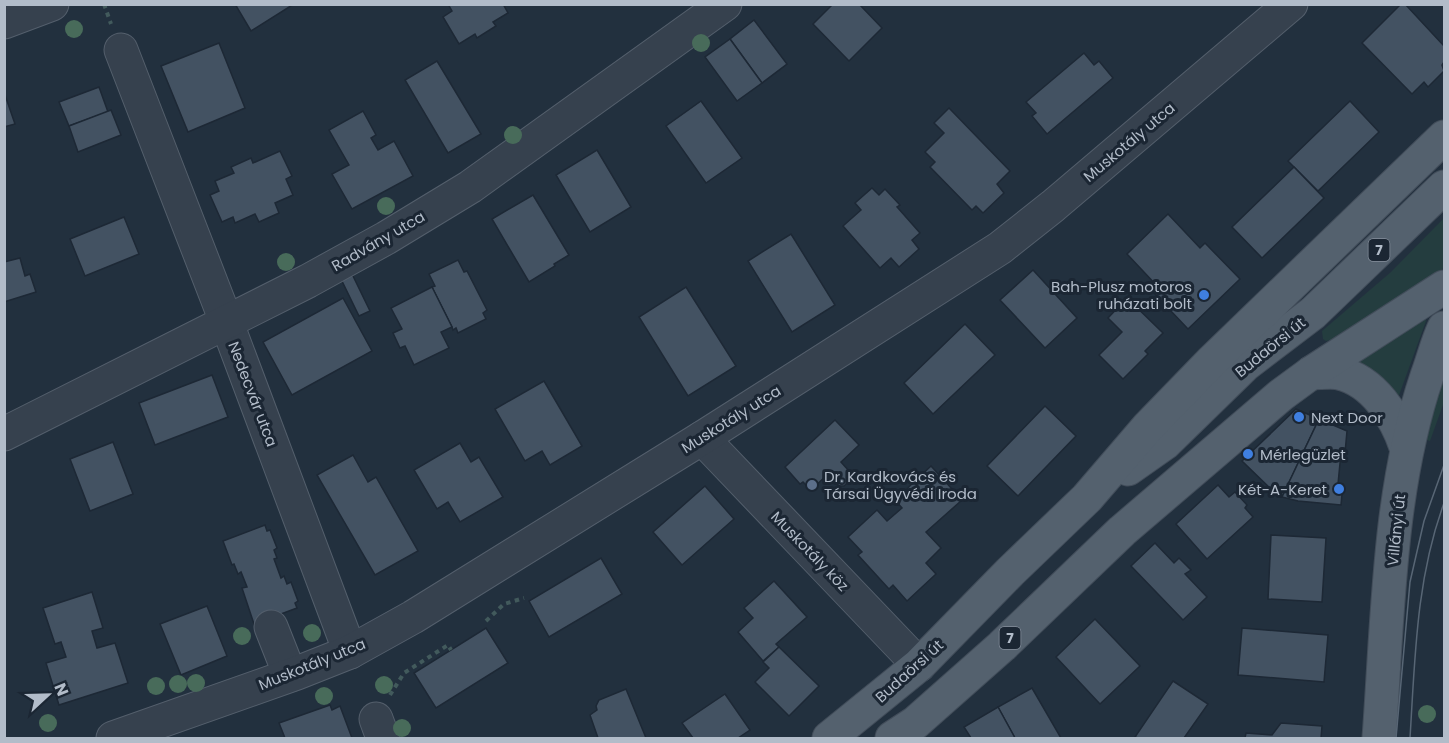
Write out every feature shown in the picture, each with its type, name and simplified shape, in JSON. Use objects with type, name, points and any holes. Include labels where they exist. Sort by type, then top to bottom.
[{"type":"main road","name":"Budaörsi út","points":[[829,738],[919,665],[1010,572],[1087,498],[1148,427],[1213,360],[1444,137]]},
{"type":"main road","name":"7","points":[[1313,313],[1444,187]]},
{"type":"main road","name":"Budaörsi út","points":[[892,738],[915,723],[1002,646],[1122,531],[1281,395],[1444,287]]},
{"type":"main road","name":"Budaörsi út","points":[[1087,498],[1165,443],[1246,364],[1313,313]]},
{"type":"main road","name":"Budaörsi út","points":[[1122,531],[1179,458],[1259,380],[1313,313]]},
{"type":"main road","name":"Villányi út","points":[[1379,738],[1394,538],[1406,447],[1421,394],[1444,328]]},
{"type":"main road","points":[[1311,373],[1339,373],[1370,389],[1400,428],[1406,447]]},
{"type":"street","points":[[4,22],[52,4]]},
{"type":"street","name":"Radvány utca","points":[[4,434],[347,259],[470,187],[725,4]]},
{"type":"street","name":"Muskotály utca","points":[[113,738],[350,652],[413,618],[702,438],[1000,248],[1053,206],[1291,4]]},
{"type":"street","name":"Nedecvár utca","points":[[121,50],[350,652]]},
{"type":"street","name":"Muskotály köz","points":[[702,438],[919,665]]},
{"type":"street","points":[[271,627],[290,675]]},
{"type":"path","points":[[486,621],[504,604],[524,598]]},
{"type":"path","points":[[380,728],[404,673],[448,645],[451,650]]},
{"type":"green space","points":[[1444,218],[1444,268],[1331,340],[1323,339],[1322,331],[1391,272]]},
{"type":"green space","points":[[1425,318],[1426,321],[1398,398],[1355,359]]},
{"type":"green space","points":[[1444,355],[1444,402],[1430,441],[1420,438]]},
{"type":"building","points":[[235,4],[294,4],[251,31]]},
{"type":"building","points":[[448,4],[503,4],[508,13],[493,22],[496,26],[477,38],[475,34],[459,44],[443,17],[452,11]]},
{"type":"building","points":[[833,4],[859,4],[882,28],[849,61],[813,24]]},
{"type":"building","points":[[1401,4],[1405,4],[1444,46],[1442,65],[1444,71],[1428,87],[1424,82],[1412,94],[1362,43]]},
{"type":"building","points":[[754,20],[787,64],[762,83],[730,39]]},
{"type":"building","points":[[730,39],[762,83],[737,101],[705,57]]},
{"type":"building","points":[[219,43],[245,108],[188,132],[161,66]]},
{"type":"building","points":[[1084,53],[1094,65],[1099,61],[1113,78],[1047,134],[1032,116],[1036,113],[1026,102]]},
{"type":"building","points":[[437,61],[481,134],[448,153],[405,80]]},
{"type":"building","points":[[99,87],[108,112],[69,126],[59,102]]},
{"type":"building","points":[[4,92],[15,124],[4,127]]},
{"type":"building","points":[[701,101],[742,158],[706,183],[666,126]]},
{"type":"building","points":[[1350,101],[1379,132],[1318,191],[1288,161]]},
{"type":"building","points":[[949,108],[1010,171],[997,184],[1004,193],[983,213],[976,206],[972,210],[930,167],[935,162],[925,152],[944,133],[934,123]]},
{"type":"building","points":[[111,110],[121,135],[78,152],[69,126]]},
{"type":"building","points":[[363,111],[376,135],[371,138],[378,150],[394,141],[413,176],[352,209],[332,174],[349,165],[329,130]]},
{"type":"building","points":[[597,150],[631,207],[590,232],[556,175]]},
{"type":"building","points":[[280,151],[292,176],[286,179],[293,195],[275,203],[279,213],[259,222],[255,214],[235,223],[233,217],[222,222],[210,195],[219,191],[215,181],[234,173],[231,167],[251,158],[253,163]]},
{"type":"building","points":[[1294,167],[1324,198],[1262,258],[1232,227]]},
{"type":"building","points":[[872,188],[879,195],[885,189],[900,205],[897,207],[920,233],[912,240],[919,249],[899,267],[891,258],[880,268],[843,226],[861,210],[855,203]]},
{"type":"building","points":[[533,195],[569,255],[529,282],[492,219]]},
{"type":"building","points":[[1168,214],[1200,248],[1205,243],[1240,279],[1188,329],[1153,292],[1158,287],[1127,254]]},
{"type":"building","points":[[124,217],[139,254],[85,276],[70,239]]},
{"type":"building","points":[[791,234],[835,305],[792,332],[748,261]]},
{"type":"building","points":[[20,258],[25,276],[30,274],[36,292],[4,302],[4,262]]},
{"type":"building","points":[[458,260],[464,272],[467,271],[487,310],[483,313],[486,319],[458,333],[456,328],[453,330],[432,287],[435,286],[429,274]]},
{"type":"building","points":[[1033,270],[1077,318],[1045,348],[1000,300]]},
{"type":"building","points":[[352,274],[370,311],[359,316],[341,279]]},
{"type":"building","points":[[432,287],[452,327],[441,332],[449,348],[414,365],[405,346],[400,348],[393,333],[402,329],[391,308]]},
{"type":"building","points":[[686,287],[736,366],[688,396],[639,317]]},
{"type":"building","points":[[343,298],[372,351],[292,395],[263,342]]},
{"type":"building","points":[[1127,298],[1163,333],[1145,351],[1148,354],[1123,379],[1099,355],[1122,332],[1108,318]]},
{"type":"building","points":[[965,324],[995,355],[933,414],[904,383]]},
{"type":"building","points":[[212,375],[228,417],[155,445],[139,403]]},
{"type":"building","points":[[544,381],[582,446],[550,465],[542,451],[525,461],[495,409]]},
{"type":"building","points":[[1045,406],[1076,436],[1018,496],[987,466]]},
{"type":"building","points":[[1296,409],[1319,419],[1282,497],[1242,461]]},
{"type":"building","points":[[1319,419],[1347,431],[1345,453],[1341,453],[1338,484],[1343,484],[1341,505],[1298,501],[1282,497]]},
{"type":"building","points":[[835,420],[859,445],[841,462],[849,471],[850,480],[844,486],[839,486],[827,475],[811,490],[803,482],[800,484],[785,467]]},
{"type":"building","points":[[113,442],[133,494],[90,511],[70,459]]},
{"type":"building","points":[[460,443],[471,462],[479,457],[503,497],[460,522],[448,502],[437,509],[414,470]]},
{"type":"building","points":[[353,455],[368,482],[376,477],[418,551],[375,575],[317,475]]},
{"type":"building","points":[[931,466],[962,500],[926,532],[941,548],[926,563],[936,574],[907,601],[893,585],[889,589],[858,555],[862,552],[848,537],[877,510],[887,521],[902,508],[895,500]]},
{"type":"building","points":[[1218,485],[1229,497],[1235,492],[1247,505],[1245,508],[1253,517],[1207,559],[1176,524]]},
{"type":"building","points":[[705,486],[734,519],[682,565],[653,532]]},
{"type":"building","points":[[265,525],[267,531],[270,530],[277,548],[274,550],[277,558],[274,559],[281,578],[284,576],[287,584],[291,582],[298,601],[295,603],[297,608],[254,624],[242,588],[247,587],[241,572],[238,574],[234,564],[232,565],[223,541]]},
{"type":"building","points":[[1271,535],[1326,538],[1322,602],[1268,599]]},
{"type":"building","points":[[1155,543],[1174,563],[1179,558],[1191,570],[1185,574],[1207,597],[1183,620],[1131,566]]},
{"type":"building","points":[[601,558],[622,594],[549,637],[529,601]]},
{"type":"building","points":[[774,581],[807,617],[776,644],[779,647],[763,661],[738,632],[753,618],[744,608]]},
{"type":"building","points":[[92,592],[103,628],[92,631],[97,648],[115,643],[128,683],[59,705],[46,663],[66,657],[61,642],[55,644],[43,608]]},
{"type":"building","points":[[207,606],[227,656],[181,675],[160,624]]},
{"type":"building","points":[[1095,619],[1140,666],[1100,704],[1056,657]]},
{"type":"building","points":[[486,628],[508,663],[436,708],[414,673]]},
{"type":"building","points":[[1242,628],[1328,635],[1324,682],[1238,675]]},
{"type":"building","points":[[779,647],[819,686],[789,716],[755,682],[769,668],[763,662]]},
{"type":"building","points":[[1173,681],[1208,704],[1184,738],[1135,737]]},
{"type":"building","points":[[1032,688],[1061,738],[1015,738],[998,707]]},
{"type":"building","points":[[626,689],[646,738],[598,738],[590,715],[597,710],[599,700]]},
{"type":"building","points":[[725,694],[750,730],[738,738],[693,738],[682,723]]},
{"type":"building","points":[[330,705],[332,710],[340,706],[352,738],[285,738],[279,723]]},
{"type":"building","points":[[998,707],[1015,738],[971,738],[964,727]]},
{"type":"building","points":[[1281,723],[1322,726],[1321,738],[1245,738],[1246,733],[1272,735]]},
{"type":"tram line","points":[[1396,738],[1410,582],[1424,521],[1444,465]]},
{"type":"tram line","points":[[1410,738],[1422,590],[1444,503]]},
{"type":"place","name":"Bah-Plusz motoros ruházati bolt","points":[[1204,295]]},
{"type":"place","name":"Next Door","points":[[1299,417]]},
{"type":"place","name":"Mérlegüzlet","points":[[1248,454]]},
{"type":"place","name":"Dr. Kardkovács és Társai Ügyvédi Iroda","points":[[812,485]]},
{"type":"place","name":"Két-A-Keret","points":[[1339,489]]}]
